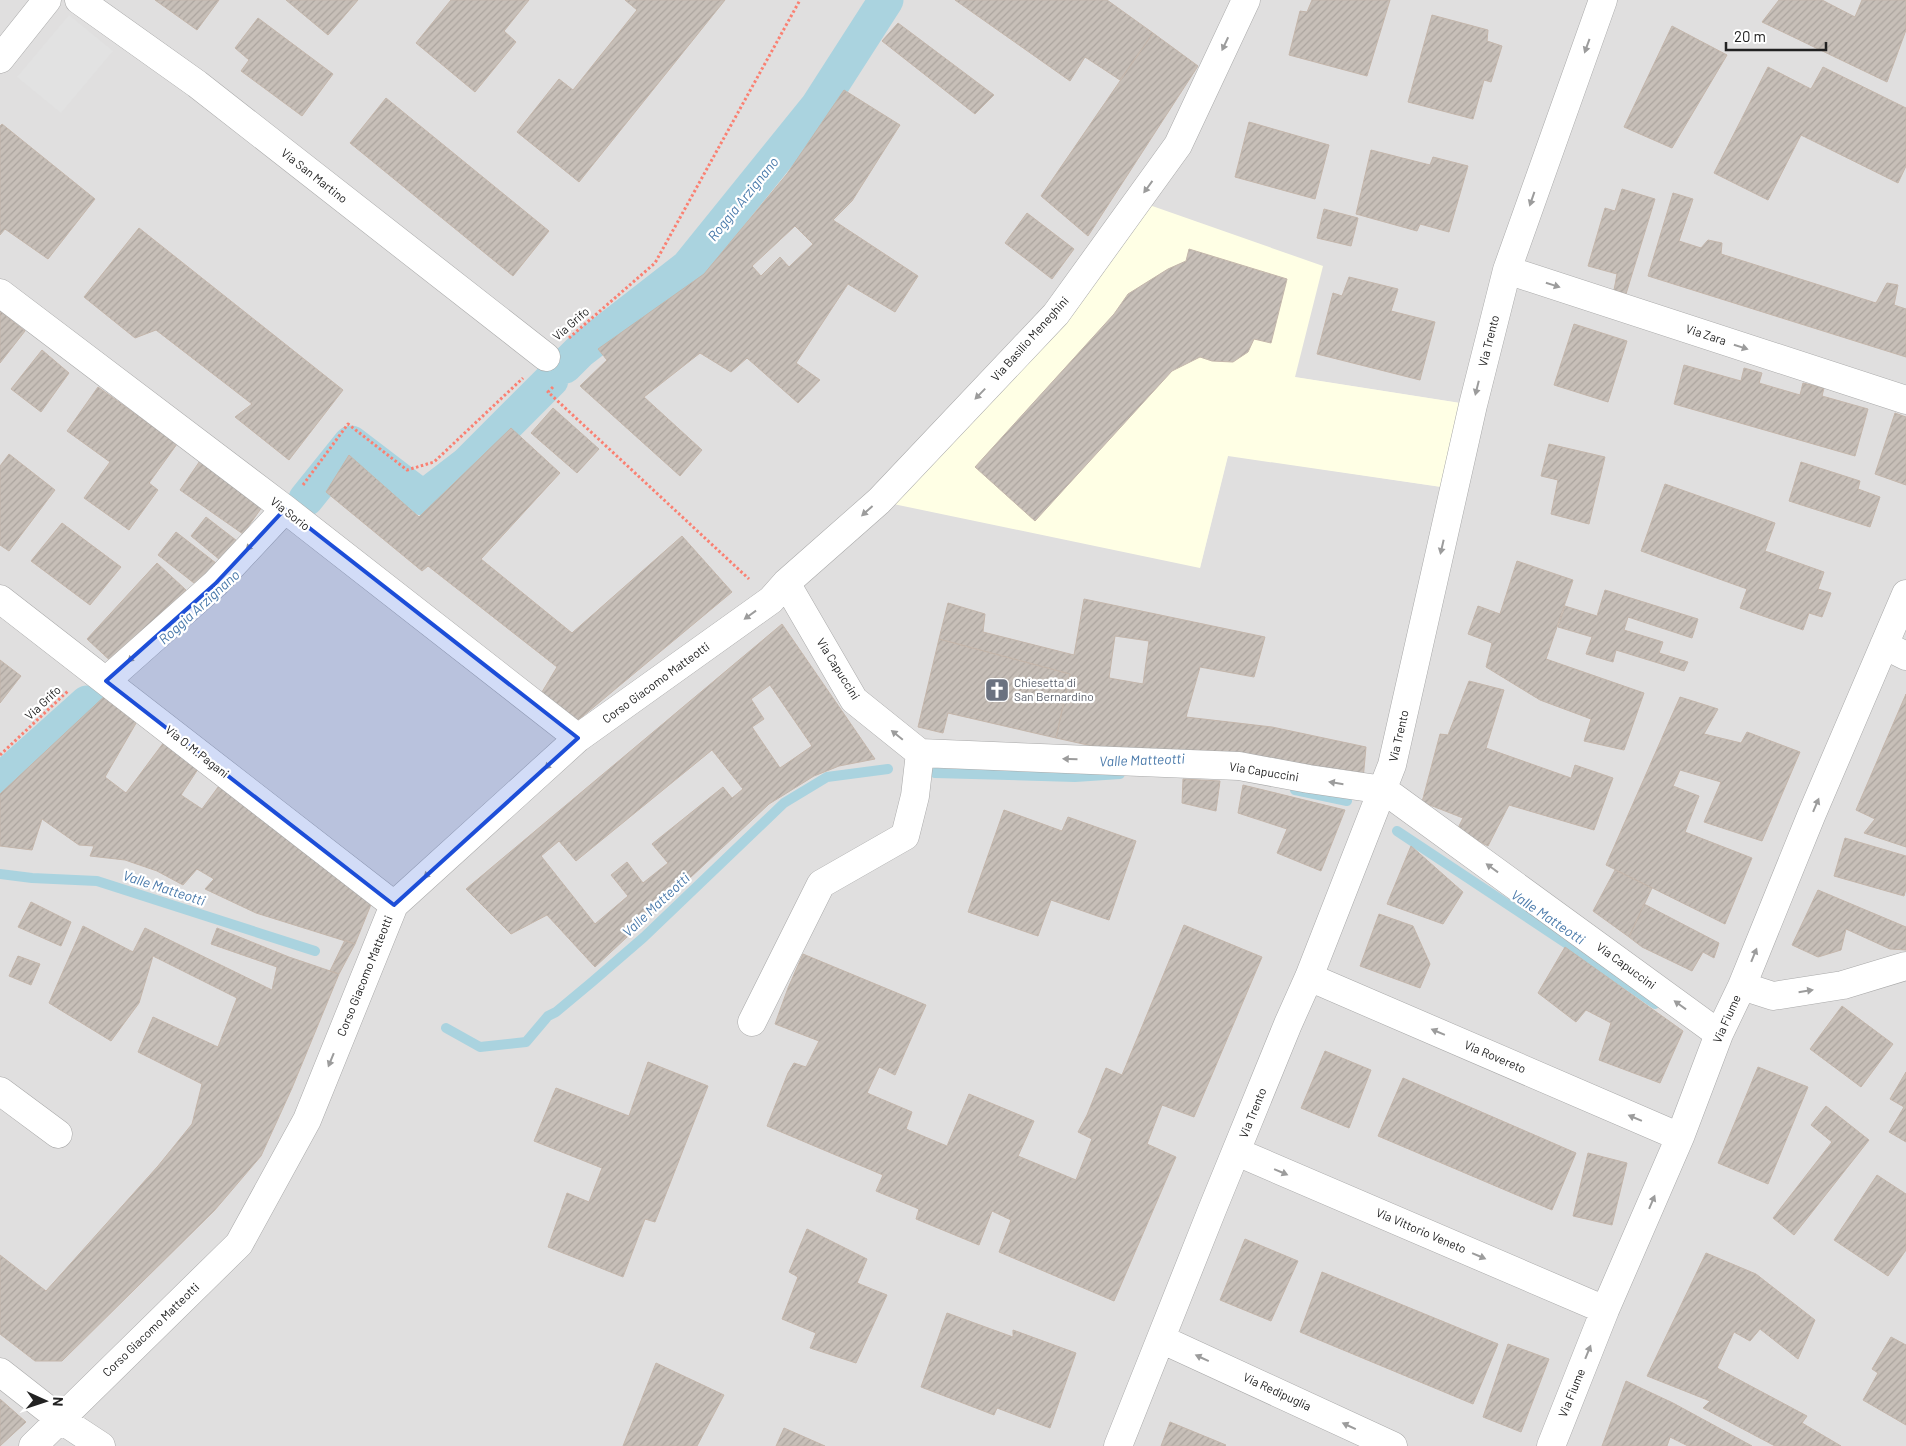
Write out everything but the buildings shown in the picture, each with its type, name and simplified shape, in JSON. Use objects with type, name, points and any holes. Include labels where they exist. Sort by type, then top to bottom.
[{"type":"street","points":[[0,59],[47,0]]},
{"type":"street","name":"Via San Martino","points":[[78,0],[197,84],[546,358]]},
{"type":"street","name":"Via Basilio Meneghini","points":[[779,592],[879,500],[1056,314],[1178,145],[1246,0]]},
{"type":"street","name":"Via Trento","points":[[1118,1446],[1384,790],[1392,765],[1473,405],[1507,270],[1603,0]]},
{"type":"street","name":"Via Zara","points":[[1507,270],[1906,400]]},
{"type":"street","name":"Via Sorio","points":[[0,294],[284,510],[578,738]]},
{"type":"street","points":[[106,681],[215,584],[284,510]]},
{"type":"street","name":"Corso Giacomo Matteotti","points":[[33,1446],[240,1244],[307,1120],[394,905],[578,738],[779,592]]},
{"type":"street","name":"Via Capuccini","points":[[779,592],[854,700],[920,754],[1239,766],[1384,790],[1719,1034]]},
{"type":"street","name":"Via Fiume","points":[[1551,1446],[1605,1310],[1680,1138],[1719,1034],[1895,651],[1906,594]]},
{"type":"street","name":"Via O.M.Pagani","points":[[0,599],[394,905]]},
{"type":"street","points":[[752,1022],[821,884],[905,836],[914,796],[920,754]]},
{"type":"street","points":[[1742,986],[1773,996],[1843,985],[1904,969]]},
{"type":"street","name":"Via Rovereto","points":[[1310,976],[1680,1138]]},
{"type":"street","points":[[0,1091],[58,1134]]},
{"type":"street","name":"Via Vittorio Veneto","points":[[1237,1152],[1605,1310]]},
{"type":"street","name":"Via Redipuglia","points":[[1161,1339],[1393,1446]]},
{"type":"street","points":[[0,1372],[60,1418],[102,1446]]},
{"type":"path","name":"Via Grifo","points":[[284,510],[348,424],[407,470],[434,462],[546,358],[655,263],[800,0]]},
{"type":"path","points":[[546,358],[564,376],[548,392],[779,592]]},
{"type":"path","name":"Via Grifo","points":[[0,755],[73,686],[106,681]]},
{"type":"highlighted area","points":[[285,509],[578,738],[394,905],[106,681],[215,584]]},
{"type":"shaded area","points":[[0,0],[1906,0],[1906,1446],[0,1446]],"holes":[[[1138,201],[1294,377],[1473,405],[1455,489],[1228,455],[1200,568]]]},
{"type":"shaded area","points":[[69,15],[113,51],[61,113],[17,77]]},
{"type":"shaded area","points":[[1138,201],[1323,266],[1295,377],[1473,405],[1455,489],[1228,456],[1200,568],[879,501]]},
{"type":"waterway","name":"Roggia Arzignano","points":[[565,366],[580,351],[688,267],[818,106],[886,0]]},
{"type":"waterway","name":"Roggia Arzignano","points":[[306,499],[351,443],[423,498],[466,465],[551,380]]},
{"type":"waterway","name":"Roggia Arzignano","points":[[0,781],[87,703]]},
{"type":"waterway","name":"Valle Matteotti","points":[[446,1028],[480,1047],[526,1042],[548,1016],[556,1012],[644,937],[784,803],[827,777],[888,769]]},
{"type":"waterway","name":"Valle Matteotti","points":[[935,773],[1075,777],[1120,774]]},
{"type":"waterway","name":"Valle Matteotti","points":[[1295,790],[1347,801]]},
{"type":"waterway","name":"Valle Matteotti","points":[[1397,831],[1655,1004]]},
{"type":"waterway","name":"Valle Matteotti","points":[[0,874],[32,878],[97,881],[315,951]]},
{"type":"place","name":"Chiesetta di San Bernardino","points":[[997,690]]}]
